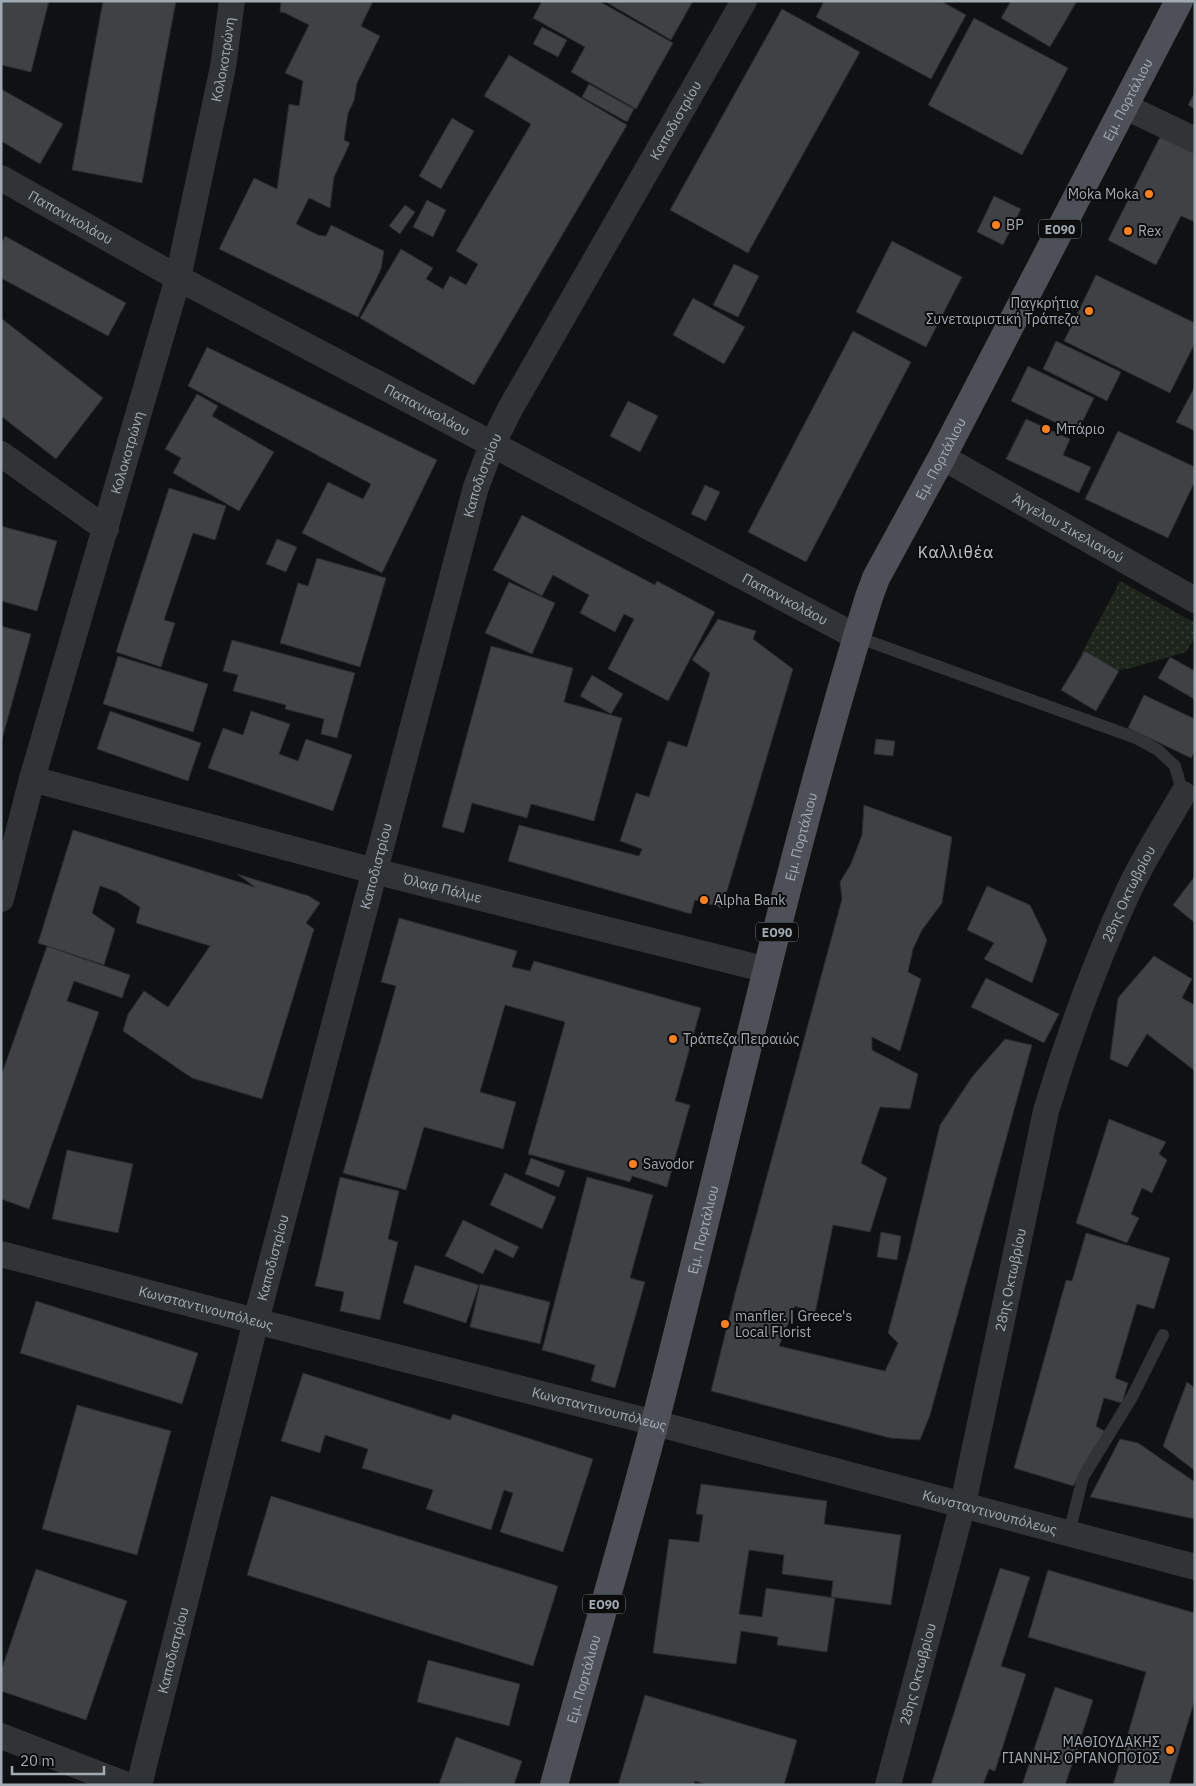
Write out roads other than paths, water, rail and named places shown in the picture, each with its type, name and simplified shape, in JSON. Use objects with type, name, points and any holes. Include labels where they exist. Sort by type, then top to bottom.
[{"type":"main road","name":"Εμ. Πορτάλιου","points":[[554,1785],[654,1423],[813,794],[857,636],[876,578],[942,457],[1179,1]]},
{"type":"street","name":"Κολοκοτρώνη","points":[[1,899],[10,819],[32,779],[178,278],[223,67],[232,1]]},
{"type":"street","name":"Καποδιστρίου","points":[[139,1785],[256,1321],[476,488],[492,445],[510,409],[744,1]]},
{"type":"street","points":[[1124,106],[1195,140]]},
{"type":"street","name":"Παπανικολάου","points":[[1,178],[178,278],[857,636]]},
{"type":"street","points":[[1,454],[106,529]]},
{"type":"street","name":"Άγγελου Σικελιανού","points":[[942,457],[1195,600]]},
{"type":"street","name":"Όλαφ Πάλμε","points":[[32,779],[374,871],[768,970]]},
{"type":"street","name":"28ης Οκτωβρίου","points":[[888,1785],[963,1504],[1033,1168],[1046,1111],[1062,1057],[1082,1002],[1128,892],[1189,796]]},
{"type":"street","name":"Κωνσταντινουπόλεως","points":[[1,1254],[963,1504],[1195,1567]]},
{"type":"street","points":[[1,1736],[127,1785]]},
{"type":"lane","points":[[857,636],[1136,738],[1158,750],[1175,766],[1189,796]]},
{"type":"lane","points":[[1069,1533],[1083,1477],[1132,1397],[1163,1335]]},
{"type":"place","name":"Moka Moka","points":[[1149,194]]},
{"type":"place","name":"BP","points":[[996,225]]},
{"type":"place","name":"Rex","points":[[1128,231]]},
{"type":"place","name":"Παγκρήτια Συνεταιριστική Τράπεζα","points":[[1089,311]]},
{"type":"place","name":"Μπάριο","points":[[1046,429]]},
{"type":"place","name":"Alpha Bank","points":[[704,900]]},
{"type":"place","name":"Τράπεζα Πειραιώς","points":[[673,1039]]},
{"type":"place","name":"Savodor","points":[[633,1164]]},
{"type":"place","name":"manfler. | Greece's Local Florist","points":[[725,1324]]},
{"type":"place","name":"ΜΑΘΙΟΥΔΑΚΗΣ ΓΙΑΝΝΗΣ ΟΡΓΑΝΟΠΟΙΟΣ","points":[[1170,1750]]},
{"type":"district","name":"Καλλιθέα","points":[[956,552]]}]
